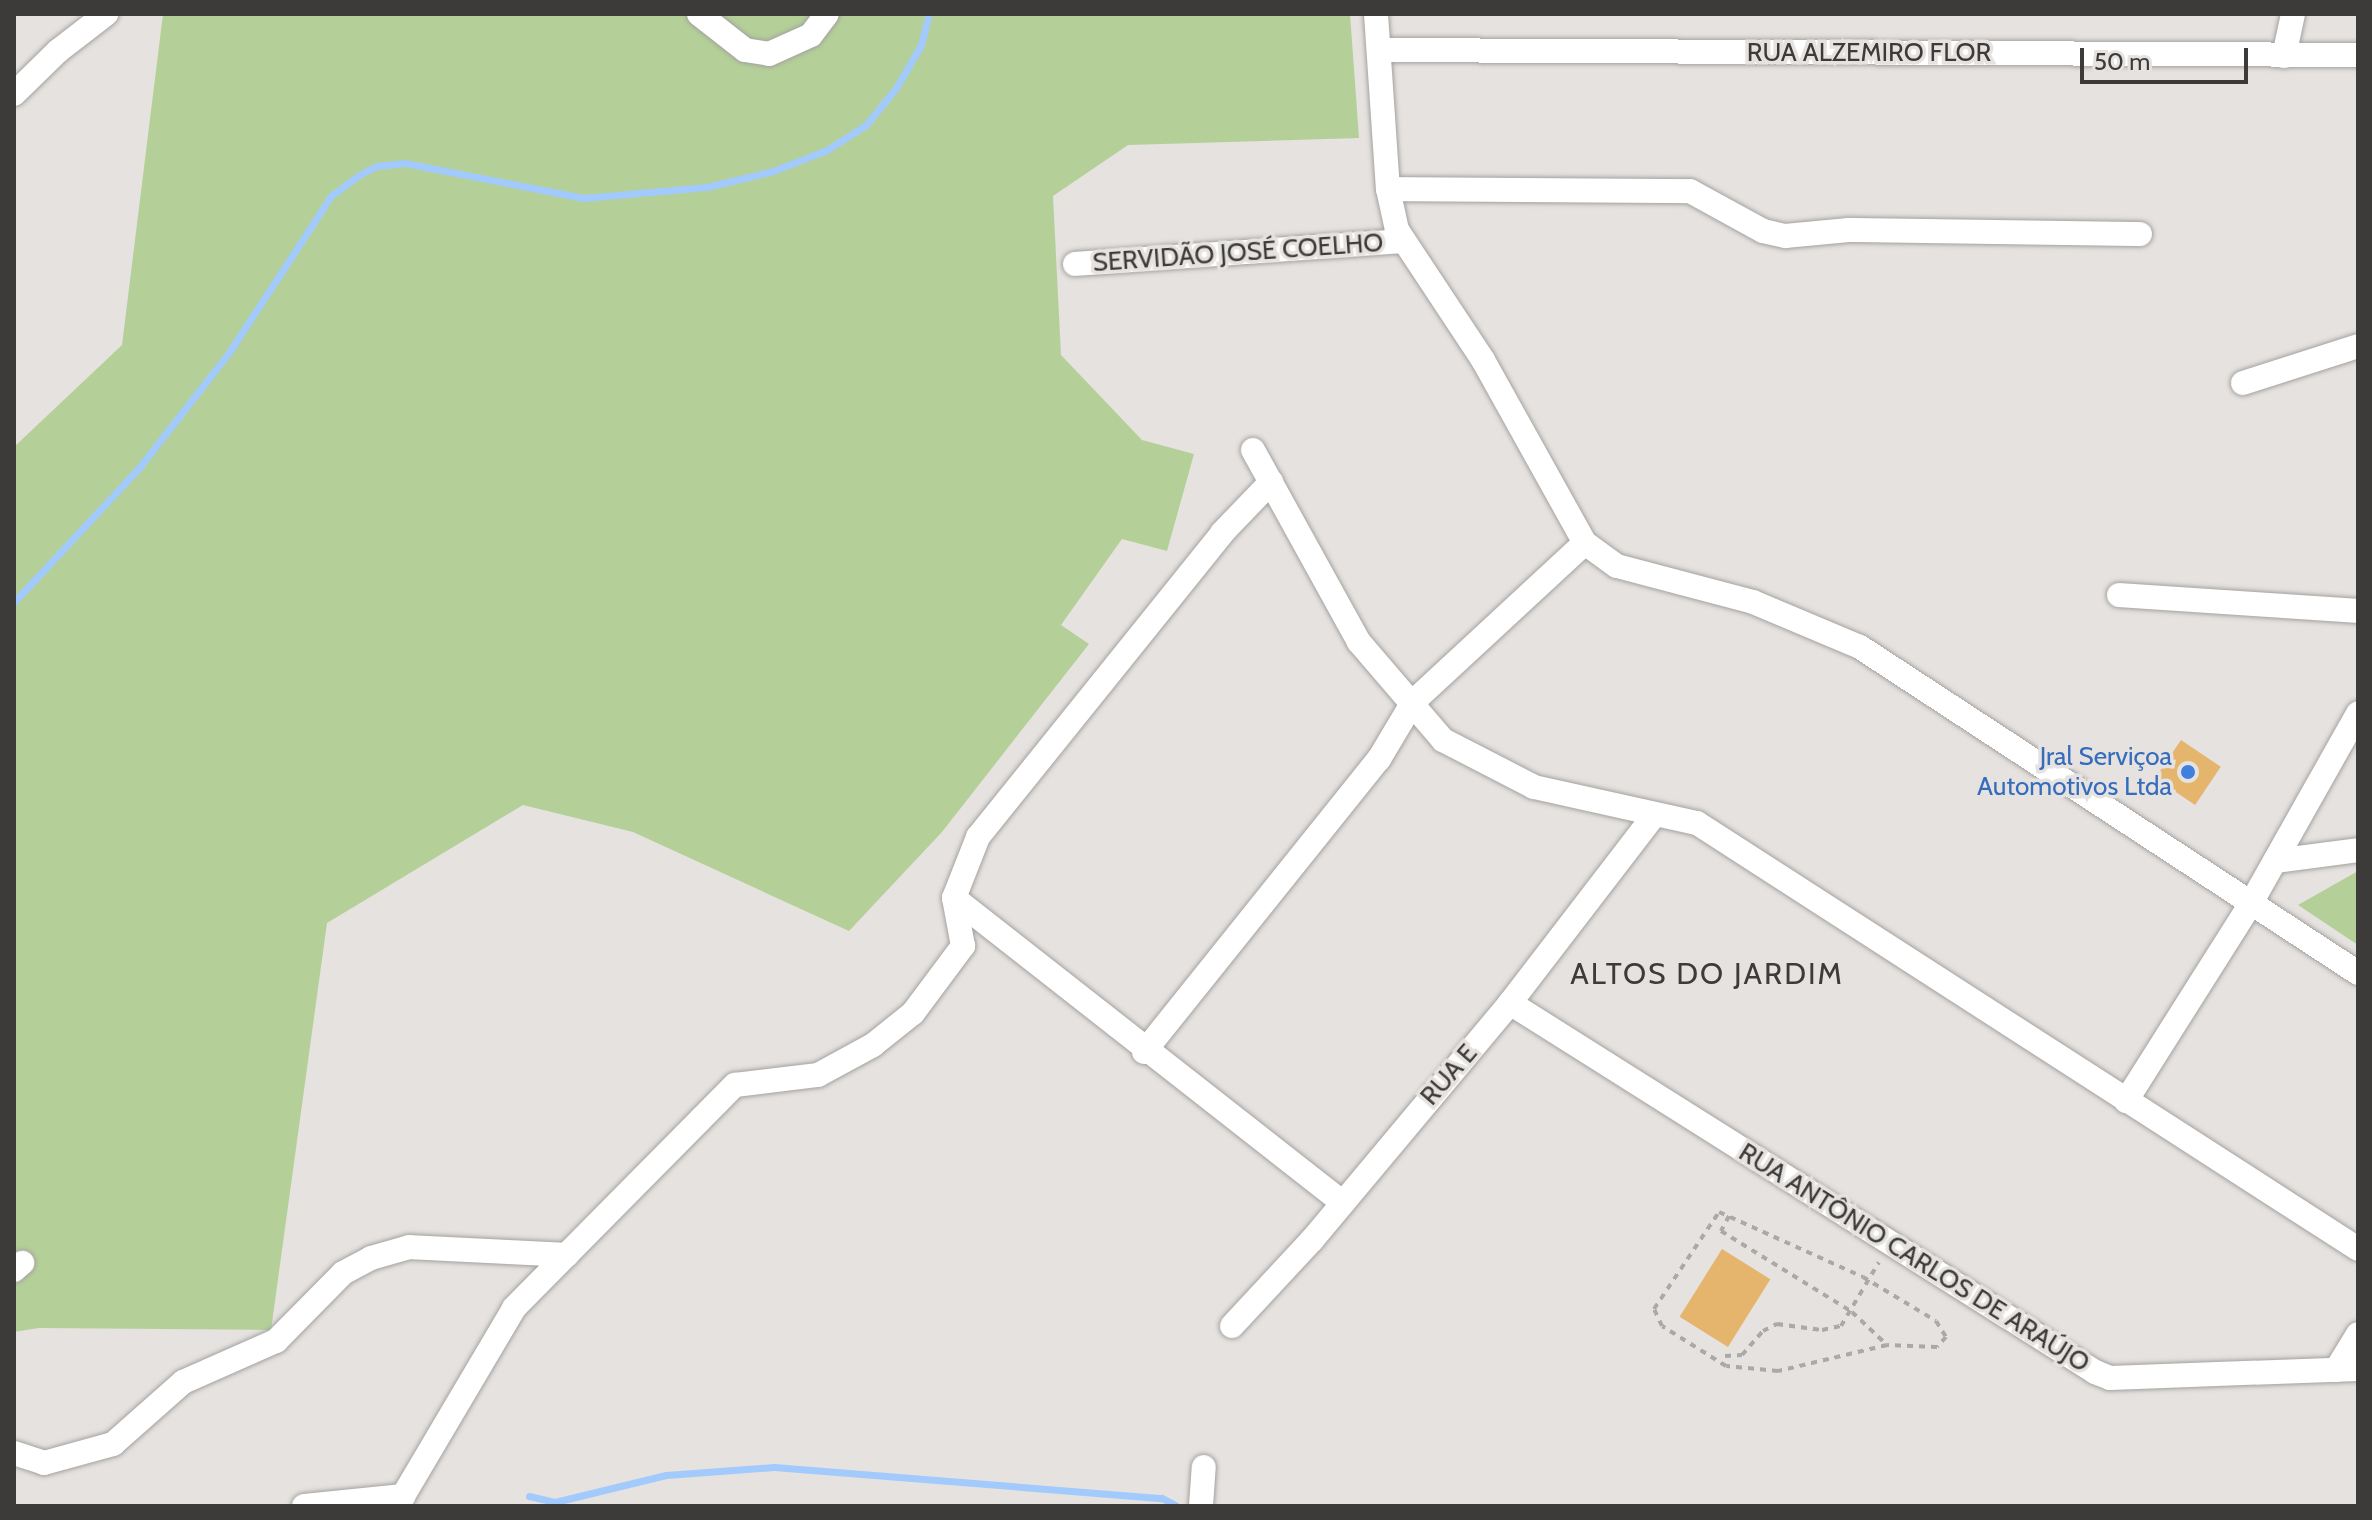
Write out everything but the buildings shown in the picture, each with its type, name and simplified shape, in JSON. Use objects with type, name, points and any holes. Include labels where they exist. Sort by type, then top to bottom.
[{"type":"street","points":[[14,94],[58,51],[106,14]]},
{"type":"street","points":[[699,14],[745,50],[769,54],[811,35],[827,14]]},
{"type":"street","points":[[1376,14],[1388,189],[1402,241],[1483,360],[1585,543],[1617,566],[1753,602],[1860,647],[2113,808],[2250,905],[2358,973]]},
{"type":"street","points":[[2284,56],[2293,14]]},
{"type":"street","name":"RUA ALZEMIRO FLOR","points":[[1380,50],[2358,55]]},
{"type":"street","points":[[1388,189],[1690,191],[1763,231],[1785,236],[1849,230],[2140,234]]},
{"type":"street","name":"SERVIDÃO JOSÉ COELHO","points":[[1075,264],[1402,241]]},
{"type":"street","points":[[2243,383],[2358,346]]},
{"type":"street","points":[[1253,450],[1359,642],[1443,740],[1496,771],[1534,787],[1697,823],[2358,1249]]},
{"type":"street","points":[[304,1506],[405,1501],[506,1320],[735,1085],[818,1075],[873,1045],[913,1013],[963,946],[954,898],[978,837],[1222,533],[1271,482]]},
{"type":"street","points":[[1144,1052],[1379,759],[1413,702],[1585,543]]},
{"type":"street","points":[[2119,595],[2358,611]]},
{"type":"street","points":[[2126,1101],[2250,905],[2358,713]]},
{"type":"street","name":"RUA E","points":[[1232,1326],[1343,1203],[1510,1003],[1654,815]]},
{"type":"street","points":[[2275,861],[2358,850]]},
{"type":"street","points":[[954,898],[1144,1052],[1343,1203]]},
{"type":"street","name":"RUA ANTÔNIO CARLOS DE ARAÚJO","points":[[1510,1003],[2110,1378],[2347,1369]]},
{"type":"street","points":[[14,1453],[44,1463],[113,1444],[183,1382],[276,1341],[343,1273],[371,1258],[409,1247],[567,1255]]},
{"type":"street","points":[[2347,1369],[2358,1334]]},
{"type":"street","points":[[1201,1506],[1204,1467]]},
{"type":"path","points":[[1719,1212],[1729,1216],[1869,1280],[1945,1329],[1946,1337],[1937,1347],[1887,1345],[1778,1371],[1726,1366],[1662,1326],[1654,1309],[1712,1219],[1719,1212]]},
{"type":"path","points":[[1729,1216],[1721,1231],[1852,1312],[1887,1345]]},
{"type":"path","points":[[1725,1356],[1742,1355],[1763,1331],[1777,1324],[1822,1330],[1841,1326],[1852,1312],[1890,1242]]},
{"type":"green space","points":[[163,14],[1350,14],[1359,138],[1128,145],[1053,196],[1061,355],[1142,440],[1194,454],[1167,551],[1122,539],[1061,625],[1089,644],[942,832],[849,931],[633,832],[523,805],[327,923],[271,1330],[39,1328],[14,1332],[14,447],[122,345]]},
{"type":"green space","points":[[2358,871],[2358,945],[2298,905]]},
{"type":"waterway","points":[[14,602],[138,469],[228,354],[331,196],[359,175],[377,166],[405,163],[584,198],[707,187],[773,171],[827,150],[866,125],[896,88],[921,45],[929,14]]},
{"type":"waterway","points":[[529,1496],[555,1502],[666,1475],[774,1467],[1162,1498],[1175,1505]]},
{"type":"place","name":"Jral Serviçoa Automotivos Ltda","points":[[2188,772]]},
{"type":"district","name":"ALTOS DO JARDIM","points":[[1707,974]]}]
